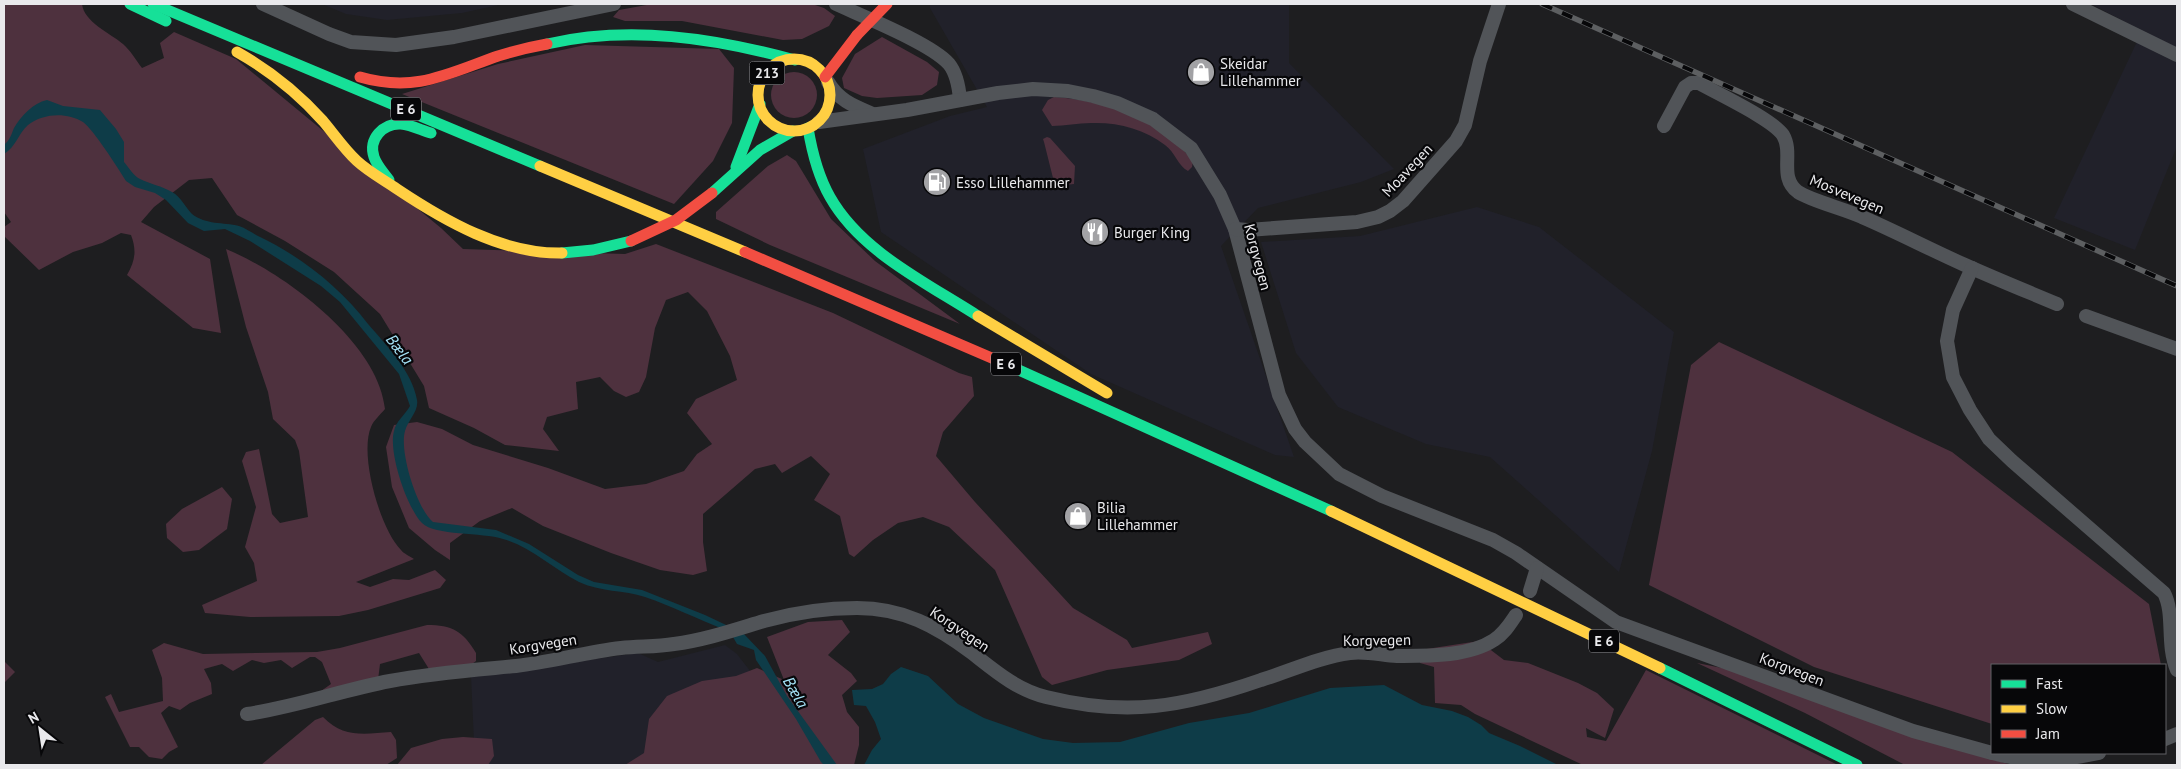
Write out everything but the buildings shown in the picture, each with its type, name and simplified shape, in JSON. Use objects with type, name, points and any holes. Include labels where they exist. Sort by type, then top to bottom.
[{"type":"main road","points":[[130,4],[137,9],[235,50],[260,64],[301,98],[366,169],[443,219],[483,236],[526,249],[551,252],[578,252],[631,241],[676,220],[712,193],[734,171],[777,138],[813,125],[829,103],[830,92],[826,79],[819,70],[808,62],[819,54]]},
{"type":"main road","name":"E 6","points":[[153,4],[659,214],[1018,370],[1350,520],[1857,765]]},
{"type":"main road","points":[[177,4],[350,75],[389,84],[424,81],[528,48],[588,37],[623,34],[691,36],[760,49],[795,60]]},
{"type":"main road","points":[[852,22],[869,4]]},
{"type":"main road","points":[[826,79],[857,36],[887,4]]},
{"type":"main road","name":"213","points":[[794,131],[781,128],[770,121],[760,104],[759,90],[769,70],[781,62],[795,60],[808,62]]},
{"type":"main road","points":[[734,171],[754,124],[760,104]]},
{"type":"main road","points":[[396,188],[376,161],[372,148],[374,141],[382,130],[388,126],[401,124],[471,148],[597,202],[628,212],[650,215],[659,214]]},
{"type":"main road","points":[[813,125],[815,166],[824,186],[835,206],[866,240],[899,265],[984,320],[1116,398]]},
{"type":"main road","points":[[1220,448],[1310,491],[1337,506],[1350,520]]},
{"type":"street","points":[[263,4],[351,42],[396,45],[454,37],[614,4]]},
{"type":"street","points":[[836,4],[915,42],[942,58],[956,75],[960,100]]},
{"type":"street","name":"Moavegen","points":[[1236,229],[1248,230],[1357,222],[1378,217],[1390,211],[1402,201],[1456,141],[1465,125],[1480,61],[1499,4]]},
{"type":"street","points":[[2072,4],[2177,55]]},
{"type":"street","points":[[826,79],[840,99],[872,114]]},
{"type":"street","name":"Mosvevegen","points":[[1664,126],[1685,87],[1691,83],[1699,84],[1765,120],[1779,130],[1786,146],[1786,175],[1793,187],[1799,192],[1864,218],[1972,268],[2057,304]]},
{"type":"street","name":"Korgvegen","points":[[813,125],[1016,91],[1068,91],[1093,96],[1153,119],[1190,148],[1220,195],[1236,229],[1279,395],[1295,429],[1305,442],[1339,474],[1382,496],[1493,540],[1538,568],[1616,622],[1639,632],[1736,665],[1914,731],[1991,753]]},
{"type":"street","points":[[1972,268],[1953,310],[1947,341],[1953,377],[1970,410],[1989,438],[2156,585],[2168,601],[2172,653],[2177,670]]},
{"type":"street","points":[[2086,316],[2177,349]]},
{"type":"street","points":[[1530,591],[1538,568]]},
{"type":"street","name":"Korgvegen","points":[[247,714],[291,706],[366,686],[415,677],[516,666],[621,648],[677,644],[725,634],[765,621],[805,613],[857,608],[896,612],[924,621],[967,650],[992,670],[1017,686],[1040,696],[1091,706],[1131,709],[1177,705],[1254,683],[1324,659],[1350,653],[1394,656],[1432,655],[1477,648],[1495,640],[1505,631],[1516,615]]},
{"type":"street","name":"Korgvegen","points":[[1997,754],[2038,762],[2094,754]]},
{"type":"shaded area","points":[[4,4],[82,4],[92,22],[123,44],[142,68],[164,58],[160,43],[174,32],[236,59],[441,228],[463,249],[625,254],[656,244],[833,313],[959,373],[972,377],[974,396],[943,432],[936,456],[975,502],[1073,608],[1127,640],[1132,648],[1208,632],[1212,644],[1179,660],[1107,670],[1052,685],[1042,677],[995,570],[949,527],[923,517],[898,523],[873,540],[854,557],[849,554],[840,516],[814,500],[830,474],[811,456],[782,473],[775,464],[755,469],[703,514],[703,542],[707,571],[693,575],[660,570],[543,526],[512,508],[480,521],[450,543],[450,560],[409,528],[392,487],[386,447],[394,425],[417,422],[442,429],[473,445],[548,468],[605,489],[646,484],[684,471],[697,454],[712,444],[687,413],[696,399],[737,380],[730,356],[707,311],[688,292],[666,300],[655,328],[646,377],[639,392],[626,397],[614,391],[600,377],[576,382],[578,409],[547,417],[543,429],[559,451],[505,445],[474,428],[429,408],[424,386],[380,314],[334,272],[285,241],[237,215],[212,178],[189,180],[154,207],[141,222],[210,259],[221,333],[193,328],[127,275],[134,256],[131,235],[121,233],[102,243],[73,252],[39,270],[4,236],[4,227],[11,222],[4,212]]},
{"type":"shaded area","points":[[322,4],[503,4],[462,13],[387,20],[346,14]]},
{"type":"shaded area","points":[[652,4],[812,4],[824,8],[835,16],[829,26],[802,39],[783,40],[682,21],[625,21],[613,17],[619,10]]},
{"type":"shaded area","points":[[930,4],[1289,4],[1289,63],[1394,169],[1361,182],[1258,208],[1221,246],[1294,457],[1275,455],[1091,374],[881,232],[863,149],[950,116],[987,107],[930,8]]},
{"type":"shaded area","points":[[2091,4],[2177,4],[2177,146],[2135,250],[2054,218],[2142,31]]},
{"type":"shaded area","points":[[882,37],[927,62],[939,72],[937,85],[922,95],[877,98],[862,96],[844,88],[842,78],[855,54]]},
{"type":"shaded area","points":[[585,45],[719,49],[734,68],[732,123],[713,161],[674,204],[402,94],[498,64]]},
{"type":"shaded area","points":[[789,72],[799,72],[813,82],[817,95],[813,108],[807,114],[799,118],[789,118],[775,108],[771,100],[771,90],[781,76]]},
{"type":"shaded area","points":[[1054,97],[1093,102],[1130,115],[1148,124],[1165,134],[1180,147],[1193,161],[1192,167],[1188,171],[1185,169],[1171,151],[1157,139],[1121,125],[1086,123],[1052,126],[1042,110],[1048,100]]},
{"type":"shaded area","points":[[1047,137],[1075,166],[1074,184],[1055,186],[1043,139]]},
{"type":"shaded area","points":[[787,155],[796,161],[831,219],[875,261],[960,324],[770,245],[716,219],[716,212],[768,166]]},
{"type":"shaded area","points":[[1477,207],[1539,227],[1674,332],[1652,451],[1619,572],[1490,457],[1426,444],[1338,407],[1296,353],[1261,242],[1360,236]]},
{"type":"shaded area","points":[[226,249],[274,275],[325,313],[347,335],[365,359],[379,384],[385,409],[372,425],[368,439],[370,473],[379,509],[393,540],[405,554],[414,559],[356,582],[370,587],[393,579],[409,580],[435,570],[446,580],[440,588],[368,610],[339,616],[250,617],[205,613],[202,605],[257,581],[254,563],[245,547],[256,507],[242,461],[246,452],[259,449],[272,514],[280,523],[308,517],[299,451],[295,440],[273,419],[268,392],[246,327]]},
{"type":"shaded area","points":[[1719,342],[1952,452],[2149,604],[2161,664],[1991,664],[1991,724],[1814,667],[1649,585],[1691,365]]},
{"type":"shaded area","points":[[222,487],[232,499],[227,529],[199,550],[183,552],[167,538],[166,524],[182,509]]},
{"type":"shaded area","points":[[842,620],[850,632],[828,655],[851,673],[857,681],[842,695],[847,712],[859,727],[859,745],[854,765],[625,765],[644,753],[649,719],[667,696],[702,681],[736,676],[757,668],[784,680],[767,637],[808,622]]},
{"type":"shaded area","points":[[427,625],[443,626],[461,634],[476,653],[476,661],[472,664],[429,669],[419,653],[380,664],[378,680],[314,696],[331,684],[322,662],[315,657],[310,657],[292,668],[281,660],[264,663],[252,660],[233,671],[222,664],[204,669],[211,683],[212,694],[190,703],[180,710],[169,706],[161,713],[178,747],[162,759],[149,757],[139,747],[130,747],[105,697],[111,694],[119,712],[163,701],[162,678],[152,650],[164,643],[203,654],[317,652],[340,648]]},
{"type":"shaded area","points":[[1479,641],[1504,660],[1528,663],[1578,683],[1597,693],[1614,709],[1605,738],[1586,728],[1587,737],[1606,741],[1646,670],[1838,765],[1583,765],[1475,714],[1461,705],[1435,703],[1434,667],[1420,663],[1420,650]]},
{"type":"shaded area","points":[[725,645],[737,654],[754,676],[736,765],[456,765],[474,742],[471,676],[638,653],[658,662]]},
{"type":"shaded area","points":[[4,661],[15,672],[4,683]]},
{"type":"shaded area","points":[[1697,663],[1737,671],[1928,741],[2012,765],[1905,765],[1805,713]]},
{"type":"shaded area","points":[[323,717],[346,732],[363,734],[391,732],[396,740],[397,758],[386,765],[261,765],[315,720]]},
{"type":"shaded area","points":[[463,737],[492,739],[494,756],[488,765],[397,765],[411,748],[442,739]]},
{"type":"water","points":[[47,100],[63,106],[100,110],[124,142],[124,162],[138,178],[175,194],[197,218],[209,222],[241,227],[288,252],[331,284],[357,310],[397,359],[414,389],[417,404],[405,431],[405,452],[416,493],[421,505],[433,522],[496,530],[529,544],[578,575],[594,582],[642,590],[705,615],[743,633],[765,656],[787,696],[837,765],[824,765],[821,762],[796,719],[756,660],[754,650],[737,644],[733,637],[723,629],[645,597],[595,588],[579,582],[523,547],[503,539],[437,530],[422,523],[410,505],[396,465],[393,440],[394,431],[410,406],[399,374],[340,302],[321,286],[250,241],[225,229],[204,231],[188,223],[166,200],[155,193],[135,187],[126,181],[93,132],[77,119],[55,115],[34,121],[28,125],[11,148],[4,154],[4,145],[20,119],[32,107]]},
{"type":"water","points":[[901,667],[928,676],[958,704],[984,718],[1043,739],[1073,743],[1120,742],[1189,723],[1249,713],[1330,688],[1384,685],[1422,705],[1452,711],[1468,717],[1481,725],[1489,733],[1558,765],[864,765],[872,750],[881,739],[875,722],[866,706],[854,705],[852,690],[872,689],[883,684],[891,674]]},
{"type":"railway","points":[[1542,4],[2177,286]]},
{"type":"traffic: fast","points":[[130,4],[166,21]]},
{"type":"traffic: fast","points":[[153,4],[540,166]]},
{"type":"traffic: fast","points":[[547,44],[609,35],[641,35],[703,40],[795,60]]},
{"type":"traffic: fast","points":[[736,167],[760,104]]},
{"type":"traffic: fast","points":[[389,180],[374,157],[373,144],[378,133],[394,124],[412,126],[431,133]]},
{"type":"traffic: fast","points":[[808,128],[811,146],[822,181],[843,217],[859,234],[896,265],[978,316]]},
{"type":"traffic: fast","points":[[712,193],[760,150],[793,131]]},
{"type":"traffic: fast","points":[[562,253],[593,250],[631,241]]},
{"type":"traffic: fast","points":[[1001,362],[1331,511]]},
{"type":"traffic: fast","points":[[1660,668],[1857,765]]},
{"type":"traffic: slow","points":[[237,52],[272,74],[293,92],[323,121],[348,152],[362,165],[415,201],[454,224],[496,242],[540,252],[562,253]]},
{"type":"traffic: slow","points":[[794,59],[814,65],[824,75],[830,95],[824,115],[814,125],[794,131],[774,125],[764,115],[758,95],[764,75],[774,65],[794,59]]},
{"type":"traffic: slow","points":[[540,166],[745,252]]},
{"type":"traffic: slow","points":[[978,316],[1107,393]]},
{"type":"traffic: slow","points":[[1331,511],[1660,668]]},
{"type":"traffic: jam","points":[[857,35],[887,4]]},
{"type":"traffic: jam","points":[[825,77],[857,35]]},
{"type":"traffic: jam","points":[[360,77],[398,83],[414,82],[446,75],[510,52],[547,44]]},
{"type":"traffic: jam","points":[[631,241],[676,220],[712,193]]},
{"type":"traffic: jam","points":[[745,252],[1001,362]]},
{"type":"place","name":"Skeidar Lillehammer","points":[[1201,72]]},
{"type":"place","name":"Esso Lillehammer","points":[[937,182]]},
{"type":"place","name":"Burger King","points":[[1095,232]]},
{"type":"place","name":"Bilia Lillehammer","points":[[1078,516]]},
{"type":"water label","name":"Bæla","points":[[400,349]]},
{"type":"water label","name":"Bæla","points":[[796,692]]}]
